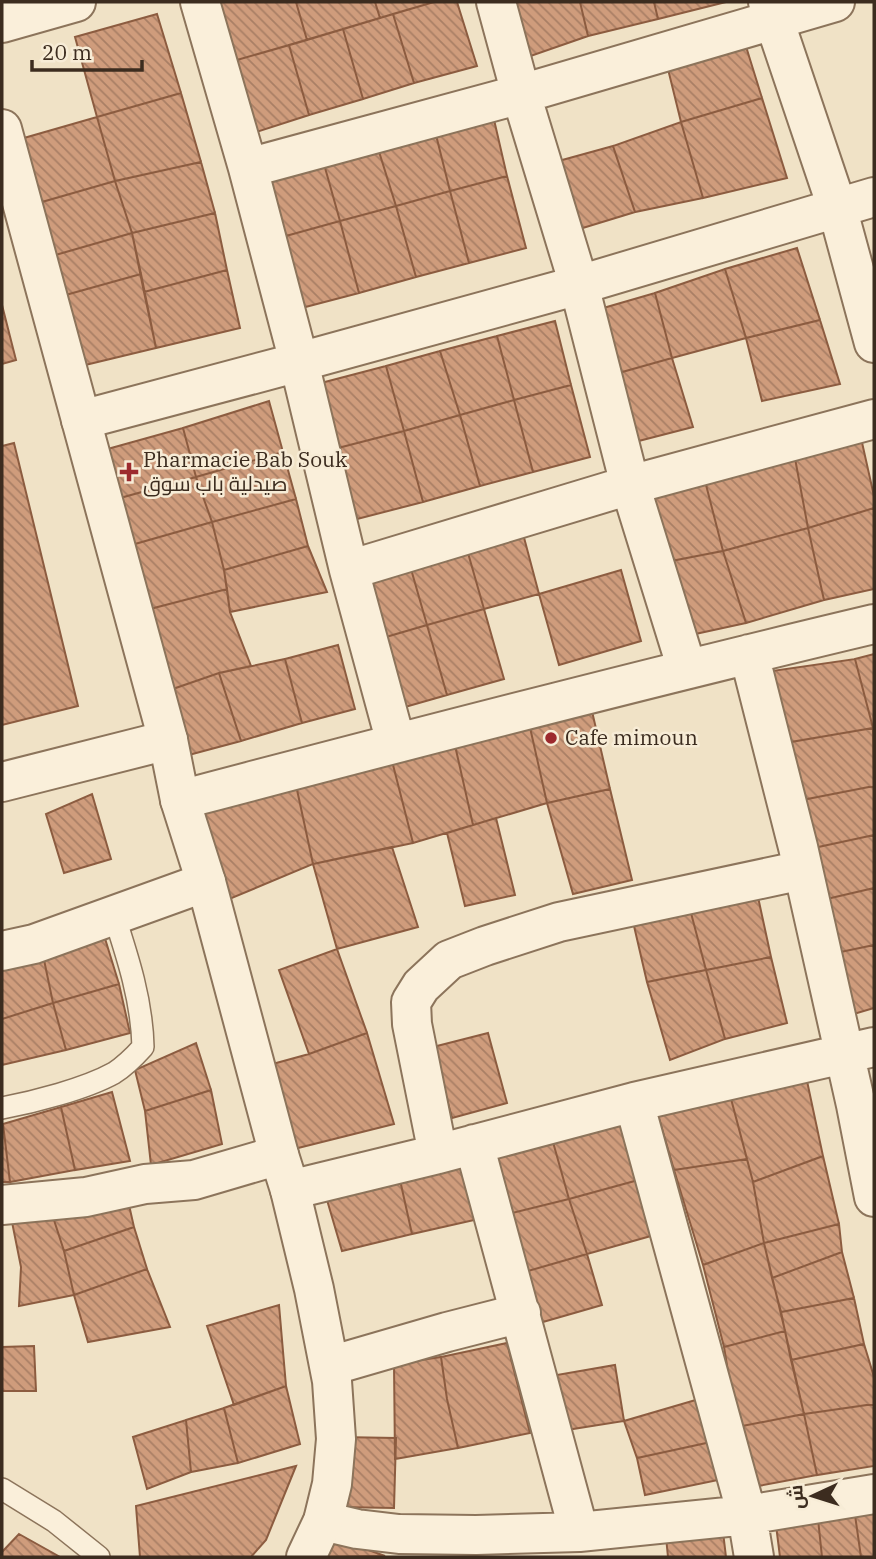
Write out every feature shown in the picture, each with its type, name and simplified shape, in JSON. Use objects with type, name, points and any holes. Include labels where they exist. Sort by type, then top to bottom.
[{"type":"street","points":[[2,23],[76,2]]},
{"type":"street","points":[[200,2],[248,169],[299,362],[349,570],[396,743]]},
{"type":"street","points":[[496,2],[579,285],[630,485],[687,669]]},
{"type":"street","points":[[248,169],[521,94],[771,10],[835,2]]},
{"type":"street","points":[[771,10],[837,207],[874,343]]},
{"type":"street","points":[[2,129],[168,740],[180,800],[206,882],[314,1289],[330,1366],[336,1439],[332,1484],[323,1521],[306,1557]]},
{"type":"street","points":[[81,420],[579,285],[874,197]]},
{"type":"street","points":[[349,570],[630,485],[874,419]]},
{"type":"street","points":[[180,800],[687,669],[874,624]]},
{"type":"street","points":[[749,654],[803,870],[859,1051],[856,1105],[874,1197]]},
{"type":"street","points":[[2,782],[168,740]]},
{"type":"street","points":[[438,1154],[412,1024],[411,1002],[421,986],[449,960],[559,922],[803,870]]},
{"type":"street","points":[[2,951],[34,944],[206,882]]},
{"type":"street","points":[[2,1205],[86,1197],[145,1184],[284,1173],[438,1154],[634,1102],[859,1051]]},
{"type":"street","points":[[634,1102],[747,1515],[754,1557]]},
{"type":"street","points":[[474,1144],[579,1532]]},
{"type":"street","points":[[330,1366],[520,1313]]},
{"type":"street","points":[[323,1521],[357,1529],[399,1534],[476,1535],[532,1545],[579,1532],[747,1515],[874,1493]]},
{"type":"lane","points":[[2,1108],[88,1084],[114,1072],[143,1047],[142,1024],[131,968],[114,915]]},
{"type":"lane","points":[[2,1489],[54,1521],[99,1557]]},
{"type":"building","points":[[214,2],[296,2],[307,40],[230,62]]},
{"type":"building","points":[[296,2],[375,2],[380,18],[307,40]]},
{"type":"building","points":[[375,2],[434,2],[380,18]]},
{"type":"building","points":[[434,2],[457,2],[477,66],[414,83],[393,14]]},
{"type":"building","points":[[507,2],[580,2],[588,36],[522,59]]},
{"type":"building","points":[[580,2],[654,2],[658,19],[588,36]]},
{"type":"building","points":[[654,2],[726,2],[658,19]]},
{"type":"building","points":[[157,14],[181,93],[97,117],[75,37]]},
{"type":"building","points":[[393,14],[414,83],[363,99],[343,29]]},
{"type":"building","points":[[343,29],[363,99],[309,115],[289,45]]},
{"type":"building","points":[[744,40],[762,98],[681,122],[666,61]]},
{"type":"building","points":[[289,45],[309,115],[250,134],[230,62]]},
{"type":"building","points":[[181,93],[201,162],[115,181],[97,117]]},
{"type":"building","points":[[762,98],[787,178],[703,198],[681,122]]},
{"type":"building","points":[[492,111],[507,176],[450,191],[434,127]]},
{"type":"building","points":[[97,117],[115,181],[35,204],[17,140]]},
{"type":"building","points":[[681,122],[703,198],[635,212],[613,146]]},
{"type":"building","points":[[434,127],[450,191],[396,206],[376,142]]},
{"type":"building","points":[[376,142],[396,206],[340,221],[322,157]]},
{"type":"building","points":[[613,146],[635,212],[573,231],[555,162]]},
{"type":"building","points":[[322,157],[340,221],[275,239],[258,174]]},
{"type":"building","points":[[201,162],[215,213],[132,233],[115,181]]},
{"type":"building","points":[[507,176],[526,248],[469,263],[450,191]]},
{"type":"building","points":[[115,181],[132,233],[52,256],[35,204]]},
{"type":"building","points":[[450,191],[469,263],[416,277],[396,206]]},
{"type":"building","points":[[396,206],[416,277],[359,293],[340,221]]},
{"type":"building","points":[[215,213],[227,270],[144,292],[132,233]]},
{"type":"building","points":[[340,221],[359,293],[294,310],[275,239]]},
{"type":"building","points":[[132,233],[141,274],[62,296],[52,256]]},
{"type":"building","points":[[797,248],[820,320],[746,338],[725,269]]},
{"type":"building","points":[[725,269],[746,338],[672,358],[655,293]]},
{"type":"building","points":[[227,270],[240,328],[156,348],[144,292]]},
{"type":"building","points":[[141,274],[156,348],[81,366],[62,296]]},
{"type":"building","points":[[655,293],[672,358],[608,376],[593,311]]},
{"type":"building","points":[[2,305],[16,360],[2,364]]},
{"type":"building","points":[[820,320],[840,384],[762,401],[746,338]]},
{"type":"building","points":[[555,321],[571,385],[514,400],[497,336]]},
{"type":"building","points":[[497,336],[514,400],[460,415],[440,351]]},
{"type":"building","points":[[440,351],[460,415],[404,431],[386,366]]},
{"type":"building","points":[[672,358],[693,427],[627,444],[608,376]]},
{"type":"building","points":[[386,366],[404,431],[338,448],[321,383]]},
{"type":"building","points":[[571,385],[590,457],[533,472],[514,400]]},
{"type":"building","points":[[514,400],[533,472],[480,486],[460,415]]},
{"type":"building","points":[[269,401],[283,452],[196,477],[183,428]]},
{"type":"building","points":[[460,415],[480,486],[423,502],[404,431]]},
{"type":"building","points":[[183,428],[196,477],[113,500],[104,450]]},
{"type":"building","points":[[404,431],[423,502],[357,519],[338,448]]},
{"type":"building","points":[[861,438],[874,496],[874,508],[808,528],[794,453]]},
{"type":"building","points":[[14,443],[78,706],[2,725],[2,446]]},
{"type":"building","points":[[283,452],[296,499],[212,522],[196,477]]},
{"type":"building","points":[[794,453],[808,528],[723,551],[704,477]]},
{"type":"building","points":[[196,477],[212,522],[128,546],[113,500]]},
{"type":"building","points":[[704,477],[723,551],[666,562],[644,493]]},
{"type":"building","points":[[296,499],[308,546],[224,570],[212,522]]},
{"type":"building","points":[[874,508],[874,589],[824,600],[808,528]]},
{"type":"building","points":[[212,522],[227,589],[150,609],[128,546]]},
{"type":"building","points":[[808,528],[824,600],[746,623],[723,551]]},
{"type":"building","points":[[522,530],[539,594],[484,609],[466,546]]},
{"type":"building","points":[[308,546],[327,592],[230,612],[224,570]]},
{"type":"building","points":[[466,546],[484,609],[427,625],[409,562]]},
{"type":"building","points":[[723,551],[746,623],[686,636],[666,562]]},
{"type":"building","points":[[409,562],[427,625],[386,637],[367,575]]},
{"type":"building","points":[[621,570],[641,641],[559,665],[539,594]]},
{"type":"building","points":[[227,589],[230,612],[251,666],[219,673],[167,691],[150,609]]},
{"type":"building","points":[[484,609],[504,679],[447,695],[427,625]]},
{"type":"building","points":[[427,625],[447,695],[405,707],[386,637]]},
{"type":"building","points":[[338,645],[355,709],[302,723],[285,659]]},
{"type":"building","points":[[874,654],[874,728],[873,728],[855,659]]},
{"type":"building","points":[[285,659],[302,723],[241,741],[219,673]]},
{"type":"building","points":[[855,659],[873,728],[779,744],[765,672]]},
{"type":"building","points":[[219,673],[241,741],[185,756],[167,691]]},
{"type":"building","points":[[591,707],[610,789],[547,803],[529,723]]},
{"type":"building","points":[[529,723],[547,803],[473,825],[454,741]]},
{"type":"building","points":[[873,728],[874,786],[797,801],[779,744]]},
{"type":"building","points":[[454,741],[473,825],[413,843],[392,761]]},
{"type":"building","points":[[392,761],[413,843],[313,864],[296,785]]},
{"type":"building","points":[[296,785],[313,864],[227,900],[197,813]]},
{"type":"building","points":[[874,786],[874,835],[809,849],[797,801]]},
{"type":"building","points":[[610,789],[632,880],[573,894],[547,803]]},
{"type":"building","points":[[92,794],[111,859],[64,873],[46,814]]},
{"type":"building","points":[[496,818],[515,895],[465,906],[447,833]]},
{"type":"building","points":[[874,835],[874,888],[818,901],[809,849]]},
{"type":"building","points":[[392,847],[418,927],[337,949],[313,864]]},
{"type":"building","points":[[874,888],[874,945],[831,954],[818,901]]},
{"type":"building","points":[[758,897],[771,957],[706,970],[691,913]]},
{"type":"building","points":[[691,913],[706,970],[647,982],[634,926]]},
{"type":"building","points":[[103,932],[119,984],[53,1003],[43,955]]},
{"type":"building","points":[[874,945],[874,1008],[847,1016],[831,954]]},
{"type":"building","points":[[337,949],[367,1033],[309,1054],[279,970]]},
{"type":"building","points":[[43,955],[53,1003],[2,1019],[2,964]]},
{"type":"building","points":[[771,957],[787,1023],[725,1039],[706,970]]},
{"type":"building","points":[[706,970],[725,1039],[670,1060],[647,982]]},
{"type":"building","points":[[119,984],[130,1033],[66,1050],[53,1003]]},
{"type":"building","points":[[53,1003],[66,1050],[2,1065],[2,1019]]},
{"type":"building","points":[[367,1033],[394,1124],[294,1149],[269,1065]]},
{"type":"building","points":[[488,1033],[507,1103],[452,1118],[433,1047]]},
{"type":"building","points":[[196,1043],[211,1090],[145,1111],[135,1070]]},
{"type":"building","points":[[807,1081],[823,1156],[753,1182],[730,1095]]},
{"type":"building","points":[[211,1090],[222,1144],[151,1165],[145,1111]]},
{"type":"building","points":[[112,1092],[130,1161],[75,1170],[61,1107]]},
{"type":"building","points":[[730,1095],[747,1159],[674,1170],[658,1115]]},
{"type":"building","points":[[61,1107],[75,1170],[10,1182],[3,1124]]},
{"type":"building","points":[[624,1114],[642,1179],[569,1199],[551,1135]]},
{"type":"building","points":[[3,1124],[10,1182],[2,1182]]},
{"type":"building","points":[[551,1135],[569,1199],[504,1215],[487,1152]]},
{"type":"building","points":[[823,1156],[839,1224],[764,1243],[753,1182]]},
{"type":"building","points":[[747,1159],[764,1243],[703,1265],[674,1170]]},
{"type":"building","points":[[471,1164],[483,1218],[412,1234],[400,1180]]},
{"type":"building","points":[[642,1179],[658,1234],[587,1254],[569,1199]]},
{"type":"building","points":[[400,1180],[412,1234],[342,1251],[327,1200]]},
{"type":"building","points":[[569,1199],[587,1254],[521,1273],[504,1215]]},
{"type":"building","points":[[129,1205],[134,1227],[64,1251],[54,1220]]},
{"type":"building","points":[[54,1220],[74,1295],[19,1306],[21,1267],[12,1222]]},
{"type":"building","points":[[839,1224],[842,1252],[772,1278],[764,1243]]},
{"type":"building","points":[[134,1227],[147,1269],[74,1295],[64,1251]]},
{"type":"building","points":[[764,1243],[785,1331],[724,1347],[703,1265]]},
{"type":"building","points":[[842,1252],[854,1298],[781,1312],[772,1278]]},
{"type":"building","points":[[587,1254],[602,1305],[536,1324],[521,1273]]},
{"type":"building","points":[[147,1269],[170,1327],[88,1342],[74,1295]]},
{"type":"building","points":[[854,1298],[864,1344],[791,1360],[781,1312]]},
{"type":"building","points":[[279,1305],[286,1386],[234,1405],[207,1326]]},
{"type":"building","points":[[785,1331],[804,1414],[737,1427],[724,1347]]},
{"type":"building","points":[[507,1343],[530,1433],[458,1448],[441,1357]]},
{"type":"building","points":[[864,1344],[874,1377],[874,1404],[804,1414],[791,1360]]},
{"type":"building","points":[[34,1346],[36,1391],[2,1391],[2,1347]]},
{"type":"building","points":[[441,1357],[458,1448],[395,1459],[394,1364]]},
{"type":"building","points":[[615,1365],[624,1421],[560,1431],[551,1376]]},
{"type":"building","points":[[286,1386],[300,1444],[238,1463],[224,1408]]},
{"type":"building","points":[[699,1399],[711,1442],[637,1458],[624,1421]]},
{"type":"building","points":[[874,1404],[874,1466],[817,1475],[804,1414]]},
{"type":"building","points":[[224,1408],[238,1463],[191,1472],[186,1420]]},
{"type":"building","points":[[804,1414],[817,1475],[753,1487],[737,1427]]},
{"type":"building","points":[[186,1420],[191,1472],[147,1489],[133,1437]]},
{"type":"building","points":[[339,1437],[396,1438],[394,1508],[338,1507]]},
{"type":"building","points":[[711,1442],[718,1480],[645,1495],[637,1458]]},
{"type":"building","points":[[296,1466],[266,1540],[251,1557],[140,1557],[136,1506]]},
{"type":"building","points":[[874,1511],[874,1557],[861,1557],[855,1515]]},
{"type":"building","points":[[855,1515],[861,1557],[822,1557],[818,1519]]},
{"type":"building","points":[[818,1519],[822,1557],[780,1557],[776,1525]]},
{"type":"building","points":[[723,1532],[726,1557],[668,1557],[666,1537]]},
{"type":"building","points":[[19,1534],[60,1557],[2,1557],[2,1552]]},
{"type":"building","points":[[330,1536],[385,1556],[318,1557]]},
{"type":"place","name":"Pharmacie Bab Souk صيدلية باب سوق","points":[[129,472]]},
{"type":"place","name":"Cafe mimoun","points":[[551,738]]}]
